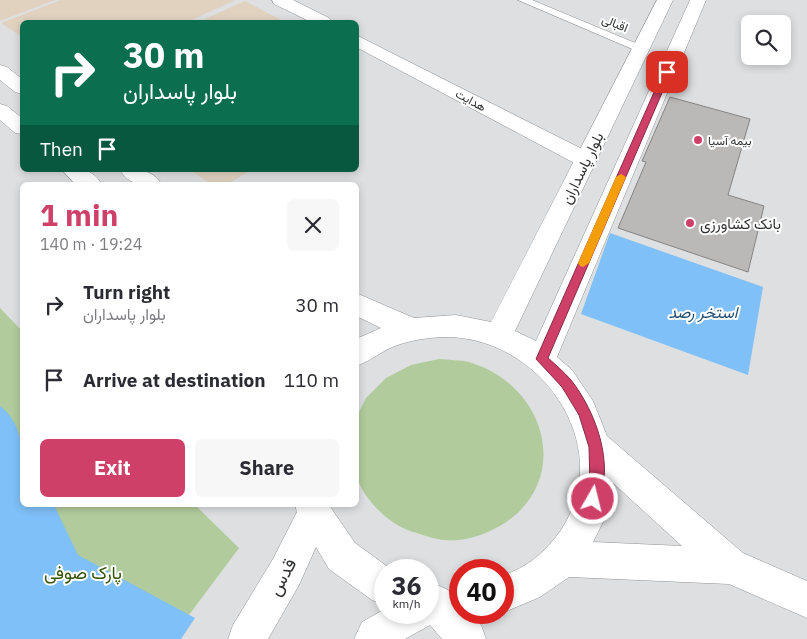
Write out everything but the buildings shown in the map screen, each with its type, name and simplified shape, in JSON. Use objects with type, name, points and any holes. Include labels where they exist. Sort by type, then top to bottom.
[{"type":"street","name":"بلوار پاسداران","points":[[499,335],[665,0]]},
{"type":"street","points":[[542,359],[698,0]]},
{"type":"street","points":[[285,1],[319,20]]},
{"type":"street","name":"هدایت","points":[[359,42],[586,160]]},
{"type":"street","points":[[0,71],[20,86]]},
{"type":"street","points":[[0,110],[20,126]]},
{"type":"street","points":[[75,172],[87,182]]},
{"type":"street","points":[[134,172],[147,182]]},
{"type":"street","points":[[359,305],[411,329]]},
{"type":"street","points":[[359,352],[383,338],[411,329],[440,325],[470,327],[499,335],[521,345],[542,359],[566,383],[585,413],[596,447],[597,486],[586,525],[563,559],[531,584],[514,590]]},
{"type":"street","points":[[596,447],[730,566],[807,600]]},
{"type":"street","points":[[313,509],[342,556],[374,579]]},
{"type":"street","name":"قدس","points":[[247,639],[286,572],[313,509]]},
{"type":"street","points":[[563,559],[730,566]]},
{"type":"street","points":[[439,611],[467,639]]},
{"type":"street","points":[[374,637],[398,624]]},
{"type":"lane","name":"اقبالی","points":[[523,0],[641,49]]},
{"type":"shaded area","points":[[0,0],[55,0],[0,21]]},
{"type":"shaded area","points":[[61,0],[236,0],[191,20],[20,20],[20,36],[1,23]]},
{"type":"shaded area","points":[[245,1],[281,20],[202,20]]},
{"type":"shaded area","points":[[193,172],[248,172],[231,182],[208,182]]},
{"type":"green space","name":"پارک صوفی","points":[[0,308],[20,329],[20,507],[197,507],[239,548],[171,639],[0,639]]},
{"type":"green space","points":[[439,359],[469,362],[497,375],[520,394],[535,416],[542,442],[542,467],[534,492],[517,514],[490,531],[471,538],[444,540],[404,529],[378,510],[359,484],[359,412],[366,398],[386,378],[411,365]]},
{"type":"water","name":"استخر رصد","points":[[610,233],[763,287],[748,375],[581,314]]},
{"type":"water","points":[[0,406],[10,415],[20,438],[20,507],[55,507],[78,555],[195,618],[181,639],[0,639]]},
{"type":"slow traffic","points":[[583,263],[621,177]]},
{"type":"place","name":"بیمه آسیا","points":[[698,140]]},
{"type":"place","name":"بانک کشاورزی","points":[[690,223]]},
{"type":"route","points":[[593,499],[597,486],[596,447],[585,413],[566,383],[542,359],[667,72]]}]
